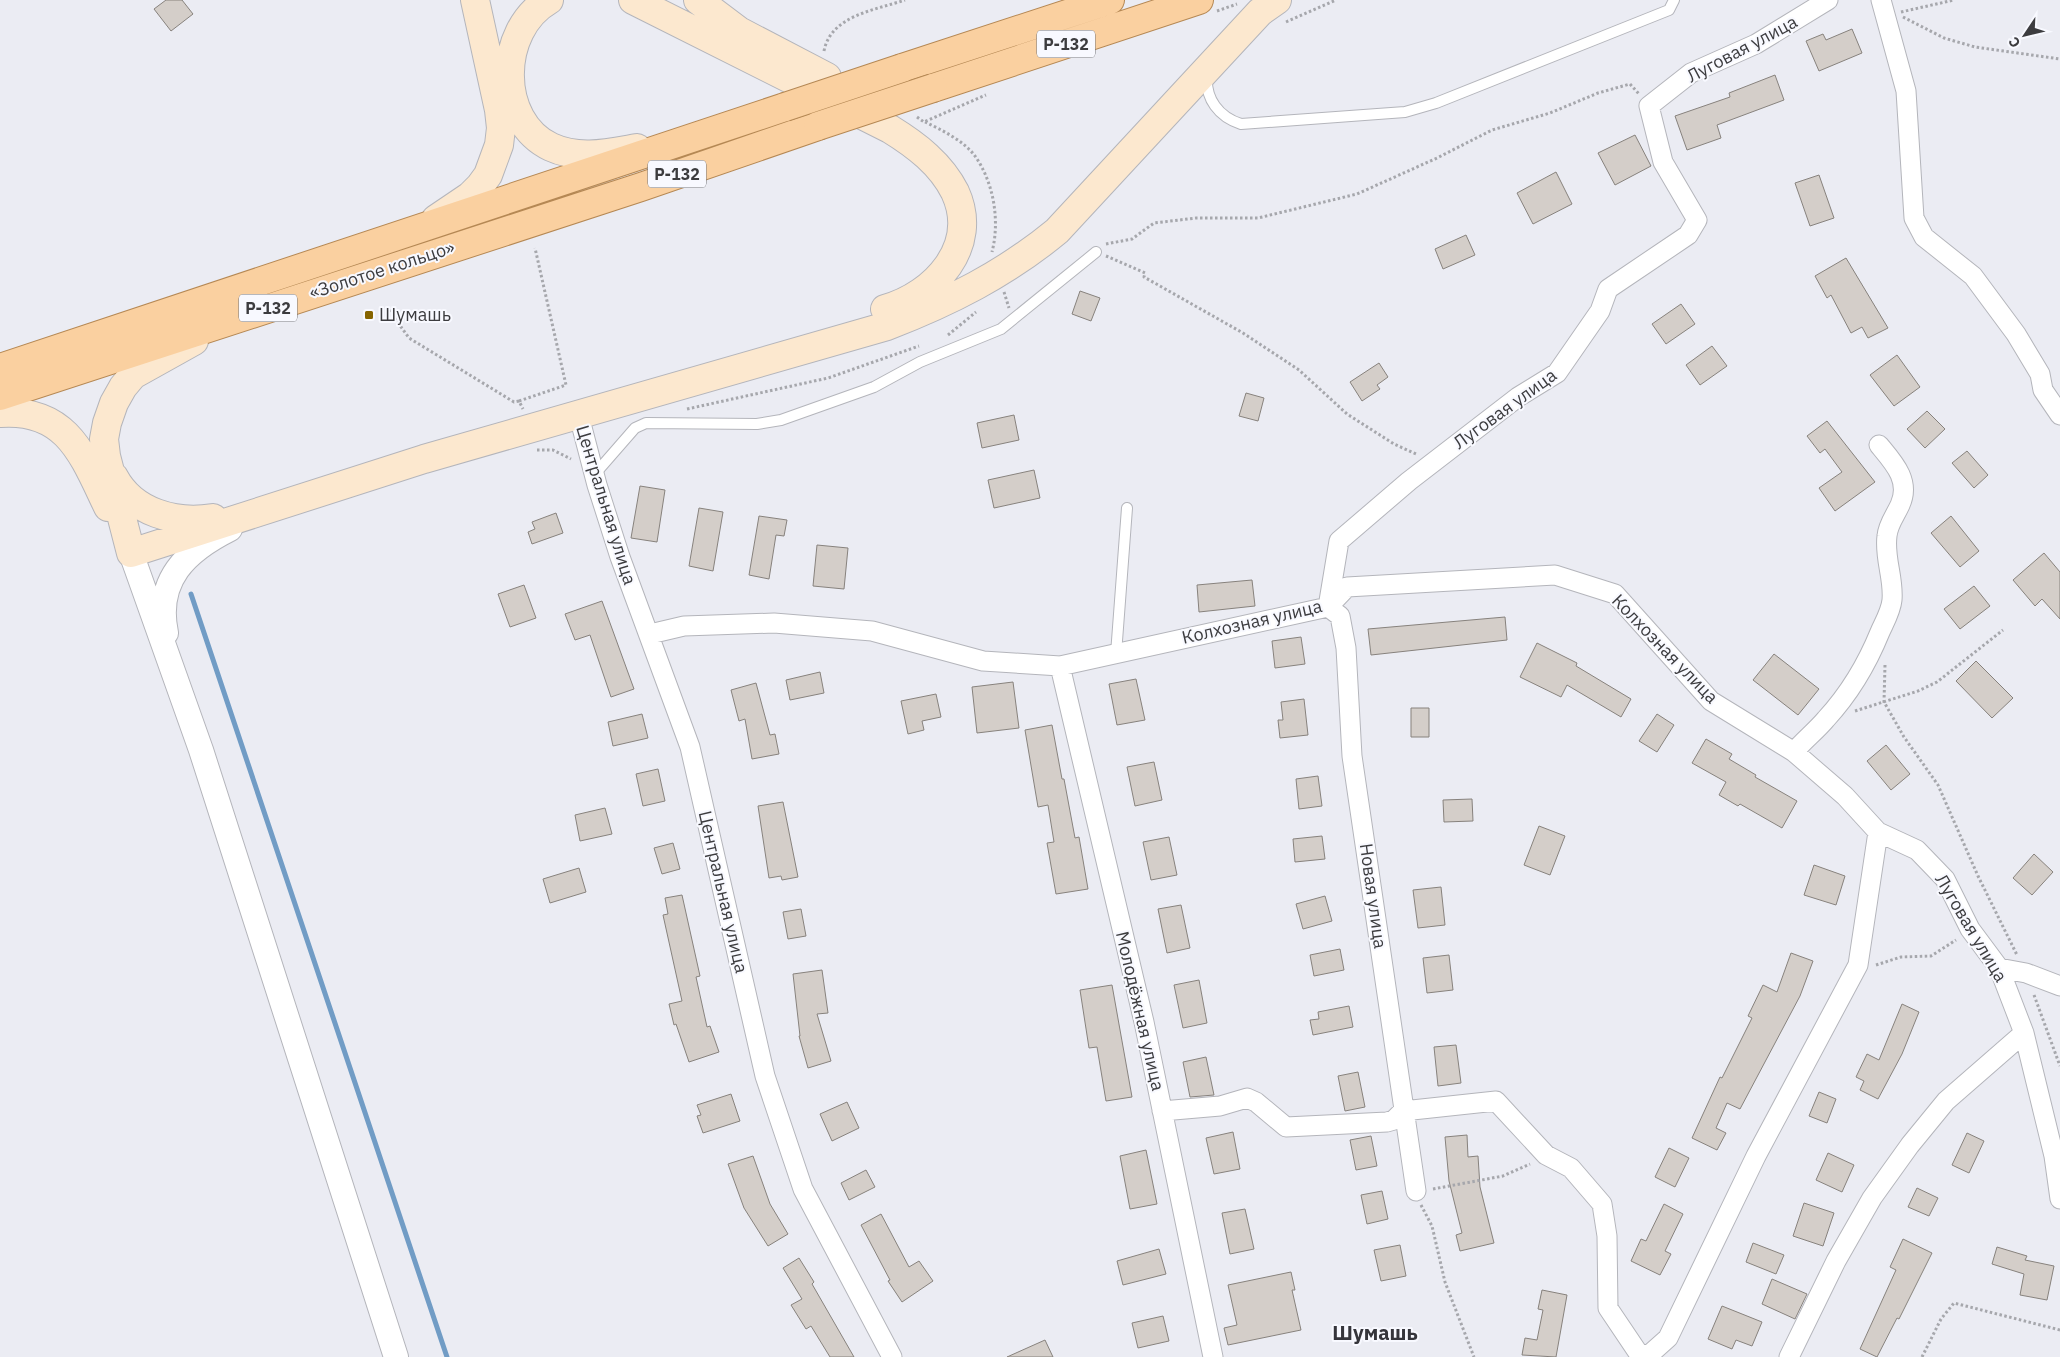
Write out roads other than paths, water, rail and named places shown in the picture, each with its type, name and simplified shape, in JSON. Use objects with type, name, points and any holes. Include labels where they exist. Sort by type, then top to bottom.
[{"type":"main road","points":[[424,228],[470,196],[480,186],[488,175],[499,145],[501,128],[499,110],[475,0]]},
{"type":"main road","points":[[549,0],[536,8],[519,29],[510,58],[514,103],[526,125],[549,146],[577,155],[593,155],[678,142]]},
{"type":"main road","points":[[698,0],[739,31],[901,115],[921,128],[948,152],[969,182],[974,196],[977,226],[968,257],[959,273],[937,297],[887,326]]},
{"type":"main road","name":"Р-132","points":[[678,142],[1110,0]]},
{"type":"main road","name":"«Золотое кольцо»","points":[[0,396],[537,221],[1199,0]]},
{"type":"main road","points":[[588,413],[678,371],[891,308],[914,297],[939,279],[957,250],[962,234],[962,218],[954,192],[937,166],[908,140],[890,129],[634,1]]},
{"type":"main road","points":[[131,553],[530,428],[588,413],[887,326],[960,296],[996,276],[1041,244],[1088,199],[1260,12],[1280,11]]},
{"type":"main road","name":"«Золотое кольцо»","points":[[0,368],[678,142]]},
{"type":"main road","points":[[131,553],[104,439],[114,403],[123,387],[133,375],[168,354],[249,314]]},
{"type":"main road","points":[[0,413],[18,412],[33,414],[56,425],[67,435],[86,462],[131,553]]},
{"type":"main road","points":[[110,469],[130,497],[155,514],[200,520],[277,506]]},
{"type":"street","name":"Луговая улица","points":[[1328,607],[1340,541],[1434,462],[1518,397],[1557,374],[1600,311],[1608,289],[1688,234],[1697,220],[1663,162],[1649,106],[1691,73],[1756,44],[1828,0]]},
{"type":"street","points":[[1881,0],[1906,91],[1914,218],[1924,237],[1974,276],[2016,334],[2040,374],[2042,390],[2060,415]]},
{"type":"street","name":"Центральная улица","points":[[588,413],[594,475],[620,557],[650,634],[690,747],[765,1076],[804,1189],[892,1357]]},
{"type":"street","points":[[1794,752],[1826,720],[1852,685],[1871,654],[1892,602],[1892,581],[1886,559],[1887,536],[1889,526],[1901,504],[1904,483],[1894,463],[1879,445]]},
{"type":"street","points":[[277,506],[211,538],[186,558],[170,581],[164,613],[166,631],[201,750],[396,1357]]},
{"type":"street","points":[[131,553],[201,750]]},
{"type":"street","name":"Колхозная улица","points":[[650,634],[684,626],[774,623],[872,631],[983,661],[1060,666],[1328,607],[1347,587],[1555,575],[1615,594],[1711,700],[1794,752],[1845,796],[1878,832]]},
{"type":"street","name":"Новая улица","points":[[1328,607],[1340,616],[1346,648],[1352,756],[1416,1191]]},
{"type":"street","name":"Молодёжная улица","points":[[1060,666],[1144,1022],[1213,1357]]},
{"type":"street","name":"Луговая улица","points":[[1878,832],[1917,850],[1944,879],[1970,929],[2000,968],[2024,1033],[2054,1156],[2060,1199]]},
{"type":"street","points":[[1162,1111],[1220,1106],[1247,1098],[1256,1102],[1282,1126],[1302,1127],[1387,1122],[1394,1120],[1403,1111],[1496,1101],[1546,1156],[1571,1168],[1602,1204],[1607,1236],[1608,1308],[1641,1356],[1650,1354],[1668,1338],[1756,1156],[1858,965],[1878,832]]},
{"type":"street","points":[[2000,968],[2026,973],[2060,986]]},
{"type":"street","points":[[1789,1357],[1836,1261],[1872,1198],[1910,1145],[1946,1101],[2024,1033]]},
{"type":"lane","points":[[1208,70],[1206,86],[1214,105],[1222,115],[1241,124],[1405,112],[1436,103],[1669,10],[1674,0]]},
{"type":"lane","points":[[594,475],[635,428],[646,423],[757,424],[781,420],[874,387],[920,362],[1001,329],[1096,252]]},
{"type":"lane","points":[[1116,654],[1127,508]]},
{"type":"waterway","points":[[191,594],[447,1357]]},
{"type":"place","name":"Шумашь","points":[[369,315]]},
{"type":"district","name":"Шумашь","points":[[1375,1333]]}]
